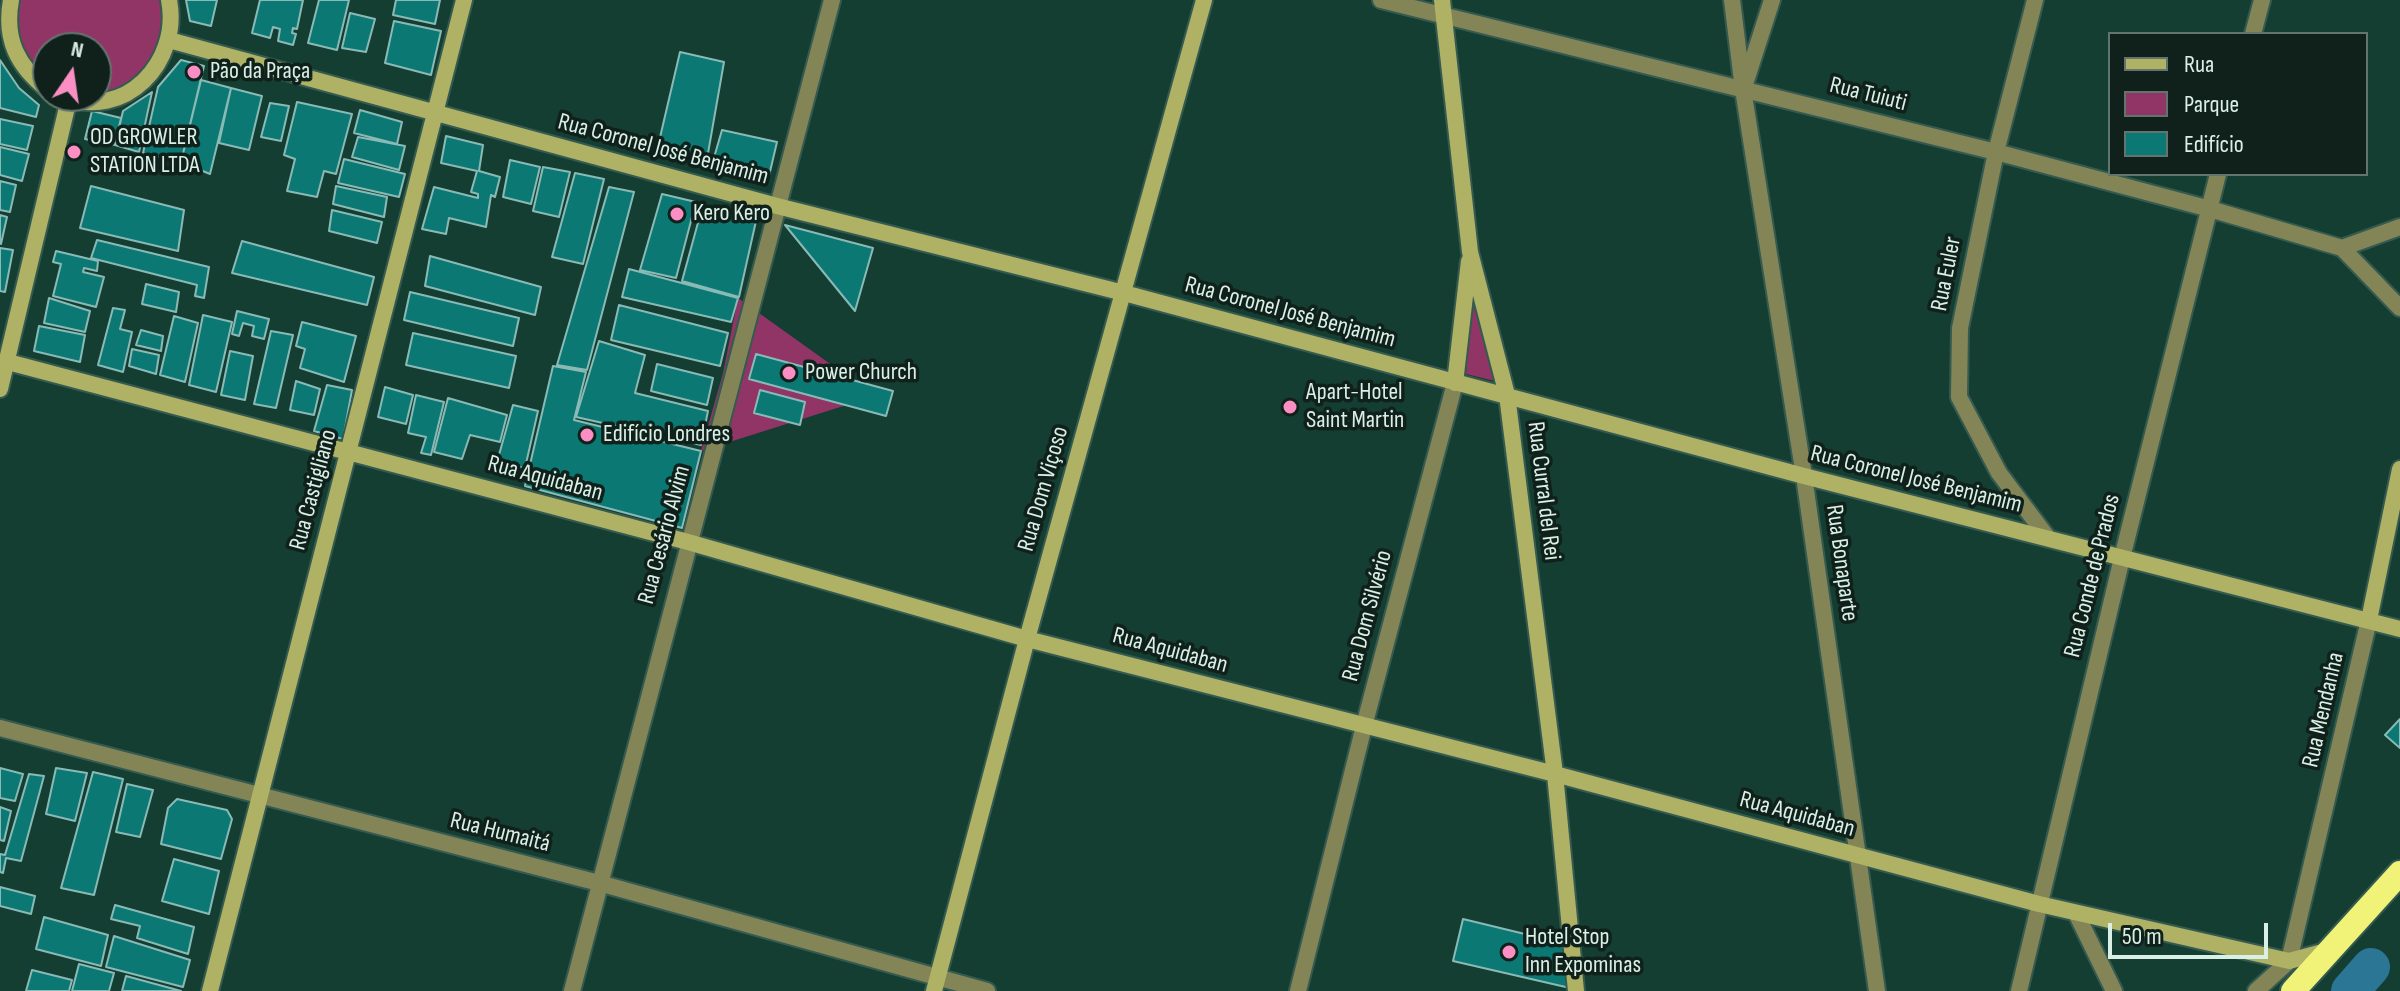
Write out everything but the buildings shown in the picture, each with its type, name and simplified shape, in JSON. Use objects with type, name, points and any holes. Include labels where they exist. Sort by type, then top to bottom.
[{"type":"highway","points":[[2293,991],[2400,873]]},
{"type":"street","points":[[11,0],[8,17],[10,39],[18,60],[32,77]]},
{"type":"street","points":[[112,98],[129,92],[146,80],[159,64],[172,24],[169,0]]},
{"type":"street","name":"Rua Castigliano","points":[[210,991],[464,0]]},
{"type":"street","name":"Rua Cesário Alvim","points":[[572,991],[832,0]]},
{"type":"street","name":"Rua Dom Viçoso","points":[[936,985],[1027,639],[1204,0]]},
{"type":"street","name":"Rua Tuiuti","points":[[1381,0],[1443,8],[2210,209],[2342,248]]},
{"type":"street","name":"Rua Bonaparte","points":[[1732,0],[1877,991]]},
{"type":"street","points":[[1743,89],[1772,0]]},
{"type":"street","name":"Rua Euler","points":[[2035,0],[1996,152],[1960,328],[1959,397],[1999,473],[2048,538]]},
{"type":"street","points":[[2254,32],[2262,0]]},
{"type":"street","name":"Rua Curral del Rei","points":[[1443,8],[1470,252],[1507,395],[1555,774],[1576,991]]},
{"type":"street","name":"Rua Coronel José Benjamim","points":[[169,40],[777,206],[1124,293],[1804,476],[2400,629]]},
{"type":"street","points":[[0,389],[62,112]]},
{"type":"street","name":"Rua Conde de Prados","points":[[2019,991],[2122,558],[2218,176]]},
{"type":"street","points":[[2400,227],[2342,248],[2400,308]]},
{"type":"street","name":"Rua Dom Silvério","points":[[1298,991],[1455,383],[1470,252]]},
{"type":"street","name":"Rua Aquidaban","points":[[4,361],[688,542],[1027,639],[1555,774],[2039,904],[2289,961],[2331,950]]},
{"type":"street","name":"Rua Mendanha","points":[[2289,961],[2369,620],[2400,469]]},
{"type":"street","name":"Rua Humaitá","points":[[0,728],[599,883],[936,985],[987,991]]},
{"type":"street","points":[[2076,913],[2114,991]]},
{"type":"street","points":[[2256,991],[2289,961]]},
{"type":"green space","points":[[17,0],[162,0],[163,22],[154,60],[148,70],[133,85],[112,92],[112,32],[32,32],[32,67],[21,48]]},
{"type":"green space","points":[[738,298],[875,396],[701,451],[723,373]]},
{"type":"green space","points":[[1472,299],[1495,381],[1466,374]]},
{"type":"waterway","points":[[2350,991],[2371,967]]},
{"type":"place","name":"Pão da Praça","points":[[194,72]]},
{"type":"place","name":"OD GROWLER STATION LTDA","points":[[74,152]]},
{"type":"place","name":"Kero Kero","points":[[677,214]]},
{"type":"place","name":"Power Church","points":[[789,373]]},
{"type":"place","name":"Apart-Hotel Saint Martin","points":[[1290,407]]},
{"type":"place","name":"Edifício Londres","points":[[587,435]]},
{"type":"place","name":"Hotel Stop Inn Expominas","points":[[1509,952]]}]
